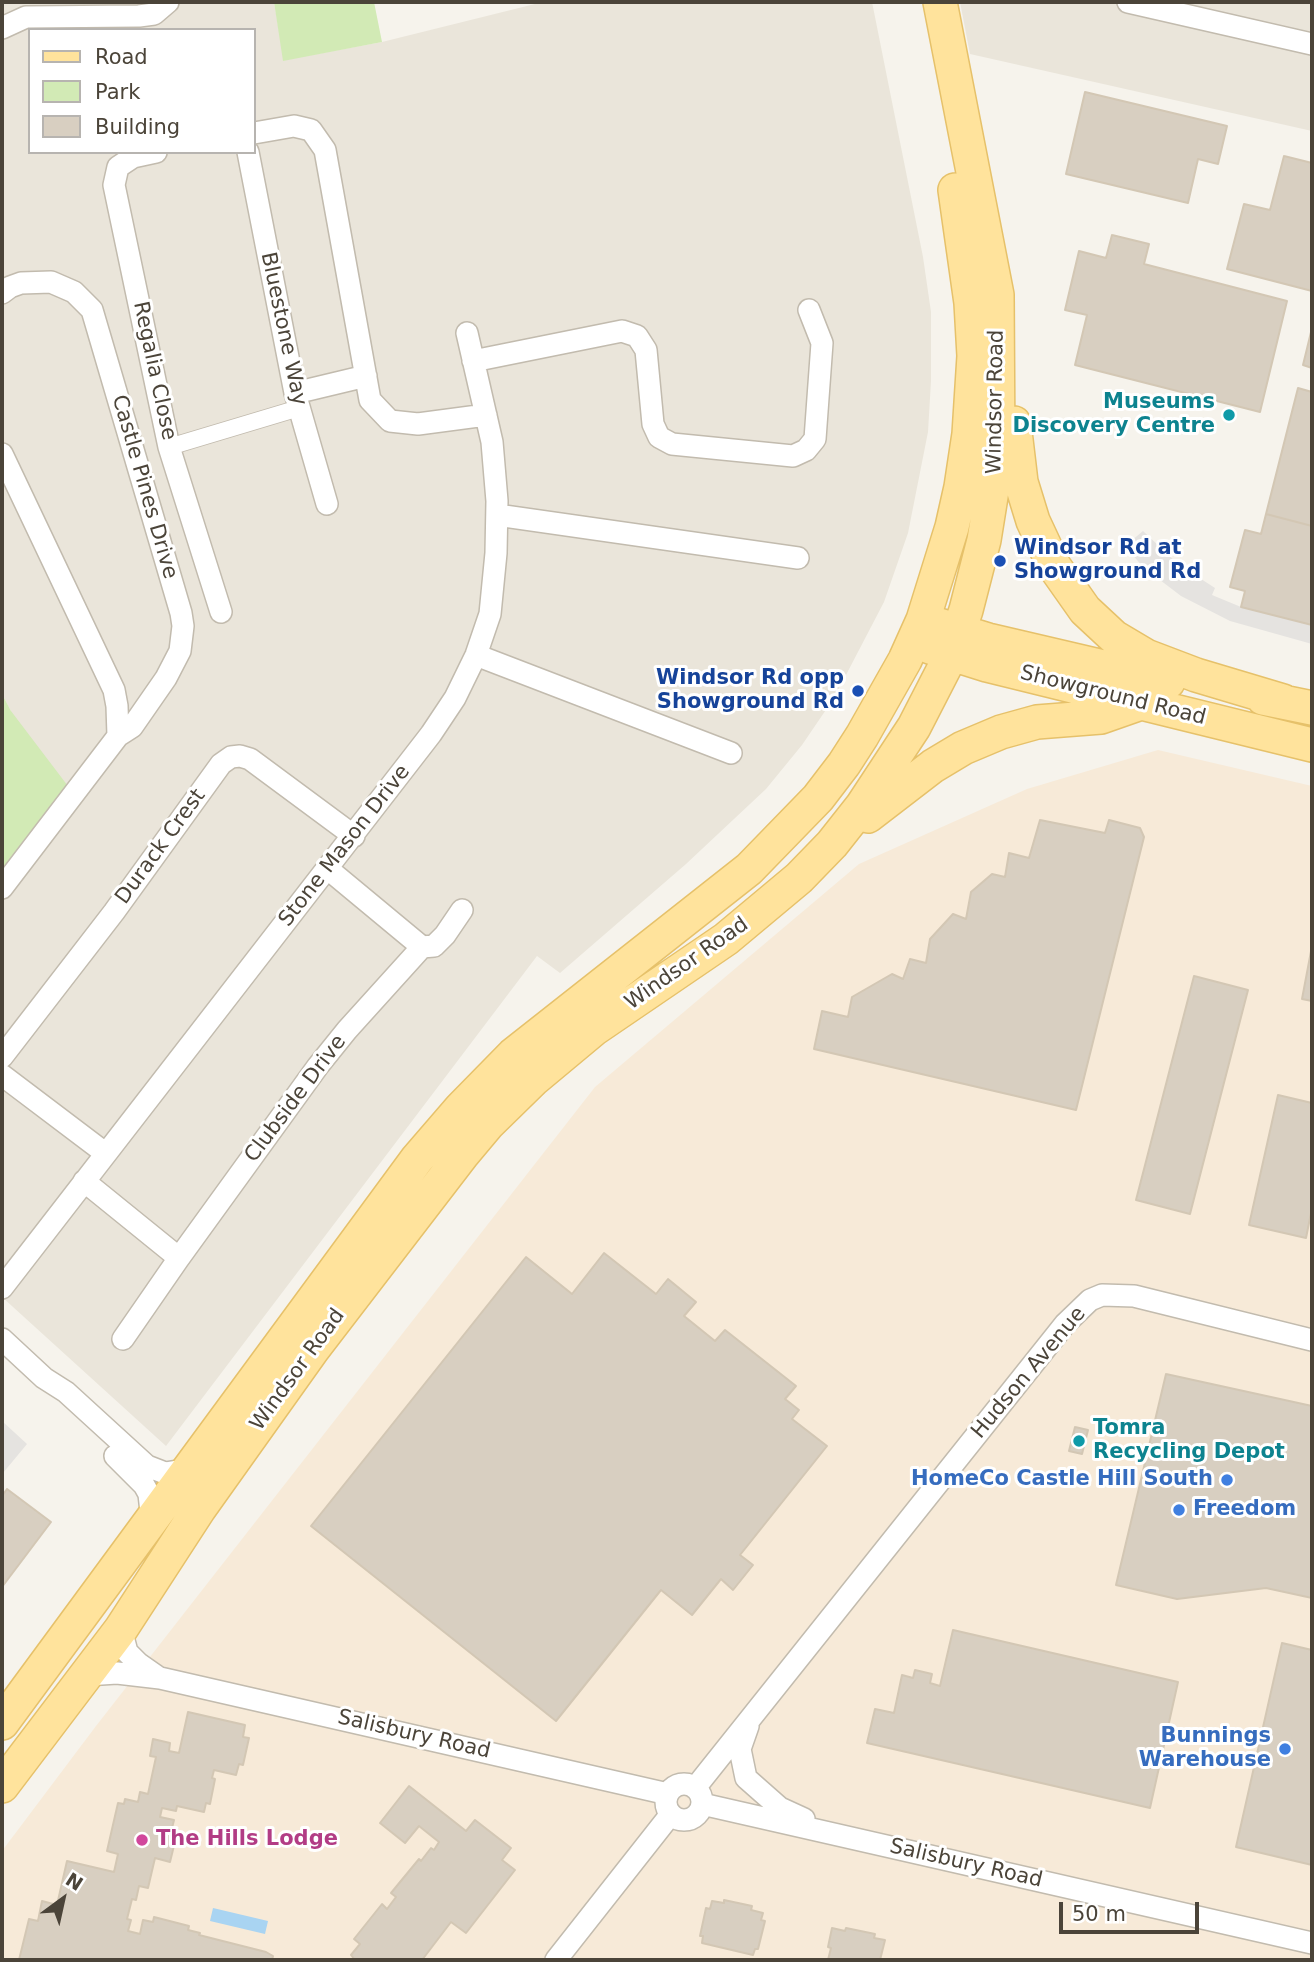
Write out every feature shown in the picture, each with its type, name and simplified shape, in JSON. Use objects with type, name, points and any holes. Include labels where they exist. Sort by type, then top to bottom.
[{"type":"main road","name":"Windsor Road","points":[[2,1723],[417,1159],[452,1118],[513,1055],[738,878],[789,830],[844,765],[884,700],[919,630],[949,537],[961,487],[973,400],[971,303],[955,185],[919,2]]},
{"type":"main road","name":"Windsor Road","points":[[2,1786],[121,1629],[199,1509],[313,1349],[433,1189],[488,1124],[534,1079],[594,1029],[726,939],[767,906],[832,845],[888,770],[914,727],[955,643],[984,540],[998,453],[997,295],[940,2]]},
{"type":"main road","points":[[997,295],[1021,482],[1033,521],[1054,566],[1071,593],[1101,626],[1138,652],[1196,675],[1298,704]]},
{"type":"main road","name":"Showground Road","points":[[919,630],[1141,703],[1312,745]]},
{"type":"main road","name":"Showground Road","points":[[955,643],[1198,689],[1298,704]]},
{"type":"main road","points":[[832,845],[933,766],[963,748],[1001,732],[1037,722],[1101,717],[1141,703]]},
{"type":"street","points":[[3,24],[45,15],[139,16],[154,14],[169,2]]},
{"type":"street","points":[[1128,2],[1312,44]]},
{"type":"street","points":[[256,133],[294,126],[311,130],[325,150],[370,400],[390,421],[418,424],[486,415]]},
{"type":"street","name":"Regalia Close","points":[[147,154],[133,157],[118,167],[114,185],[169,447],[221,612]]},
{"type":"street","name":"Bluestone Way","points":[[248,154],[297,401],[327,504]]},
{"type":"street","name":"Castle Pines Drive","points":[[2,888],[118,736],[132,727],[174,663],[183,639],[181,613],[92,310],[84,300],[64,286],[51,282],[4,284]]},
{"type":"street","points":[[473,361],[622,331],[636,336],[646,351],[653,424],[659,438],[671,444],[793,456],[806,450],[815,439],[822,343],[809,310]]},
{"type":"street","name":"Stone Mason Drive","points":[[2,1288],[431,734],[455,698],[476,655],[490,614],[497,515],[492,442],[467,333]]},
{"type":"street","points":[[169,447],[366,376]]},
{"type":"street","points":[[2,454],[114,690],[118,736]]},
{"type":"street","points":[[497,515],[798,558]]},
{"type":"street","points":[[476,655],[731,753]]},
{"type":"street","name":"Durack Crest","points":[[2,1057],[114,912],[221,764],[231,757],[250,759],[354,836]]},
{"type":"street","points":[[328,869],[422,947]]},
{"type":"street","name":"Clubside Drive","points":[[123,1339],[318,1066],[422,947],[434,946],[445,935],[462,910]]},
{"type":"street","points":[[2,1075],[105,1153]]},
{"type":"street","points":[[84,1181],[179,1258]]},
{"type":"street","name":"Hudson Avenue","points":[[698,1796],[751,1718],[1065,1324],[1090,1300],[1110,1294],[1134,1296],[1312,1340]]},
{"type":"street","points":[[2,1339],[155,1471],[164,1473],[190,1469]]},
{"type":"street","points":[[44,1378],[63,1407],[144,1485],[149,1494],[152,1521]]},
{"type":"street","name":"Salisbury Road","points":[[121,1629],[127,1652],[160,1678]]},
{"type":"street","name":"Salisbury Road","points":[[86,1675],[117,1673],[160,1678],[669,1804]]},
{"type":"street","points":[[751,1718],[740,1749],[747,1778],[780,1808],[835,1834]]},
{"type":"street","points":[[556,1960],[680,1785],[698,1796],[697,1815],[681,1819],[669,1804]]},
{"type":"street","name":"Salisbury Road","points":[[698,1796],[835,1834],[1312,1943]]},
{"type":"shaded area","points":[[2,2],[274,2],[284,60],[382,42],[543,2],[872,2],[923,257],[931,312],[928,432],[908,533],[884,602],[834,698],[802,745],[766,789],[686,864],[560,973],[537,956],[166,1446],[2,1297],[2,888],[11,711],[2,694]]},
{"type":"shaded area","points":[[960,2],[1312,2],[1312,131],[970,54]]},
{"type":"shaded area","points":[[1143,531],[1178,564],[1215,588],[1212,595],[1241,607],[1312,625],[1312,644],[1230,621],[1181,596],[1143,567],[1125,546]]},
{"type":"shaded area","points":[[1158,750],[1312,786],[1312,1960],[2,1960],[2,1851],[96,1726],[595,1087],[859,864],[1027,789]]},
{"type":"shaded area","points":[[2,1421],[27,1444],[3,1473],[2,1472]]},
{"type":"green space","points":[[274,2],[374,2],[382,42],[283,61]]},
{"type":"green space","points":[[2,694],[11,711],[74,794],[2,888]]},
{"type":"water","points":[[213,1908],[268,1921],[265,1934],[210,1921]]},
{"type":"building","points":[[1085,92],[1227,126],[1218,164],[1198,159],[1188,203],[1066,174]]},
{"type":"building","points":[[1284,156],[1312,163],[1312,291],[1227,269],[1244,204],[1270,210]]},
{"type":"building","points":[[1112,235],[1149,244],[1144,264],[1287,301],[1260,412],[1075,365],[1087,315],[1065,310],[1079,251],[1106,258]]},
{"type":"building","points":[[1312,328],[1312,368],[1303,365]]},
{"type":"building","points":[[1298,388],[1312,392],[1312,526],[1266,514]]},
{"type":"building","points":[[1266,514],[1312,526],[1312,625],[1241,607],[1245,591],[1230,587],[1245,530],[1261,534]]},
{"type":"building","points":[[1040,820],[1105,833],[1109,820],[1140,828],[1144,837],[1076,1110],[814,1049],[822,1011],[848,1017],[852,997],[892,974],[903,979],[910,959],[926,963],[930,939],[953,914],[966,919],[971,892],[992,874],[1005,877],[1009,853],[1029,858]]},
{"type":"building","points":[[1312,946],[1312,1001],[1302,999]]},
{"type":"building","points":[[1194,976],[1248,990],[1190,1214],[1136,1200]]},
{"type":"building","points":[[1278,1095],[1312,1103],[1312,1208],[1306,1238],[1249,1225]]},
{"type":"building","points":[[604,1253],[656,1294],[668,1279],[696,1302],[684,1316],[715,1341],[725,1330],[796,1386],[785,1399],[799,1410],[792,1419],[827,1446],[740,1555],[753,1565],[733,1590],[721,1579],[692,1615],[661,1590],[556,1721],[311,1526],[526,1257],[572,1294]]},
{"type":"building","name":"HomeCo Castle Hill South","points":[[1166,1374],[1312,1406],[1312,1598],[1266,1588],[1177,1599],[1116,1585]]},
{"type":"building","name":"Tomra Recycling Depot","points":[[1075,1427],[1088,1430],[1082,1454],[1069,1451]]},
{"type":"building","points":[[7,1489],[51,1522],[2,1587],[2,1496]]},
{"type":"building","points":[[953,1630],[1178,1682],[1150,1808],[867,1743],[875,1709],[894,1713],[902,1675],[913,1678],[915,1670],[932,1674],[930,1683],[940,1686]]},
{"type":"building","name":"Bunnings Warehouse","points":[[1282,1643],[1312,1650],[1312,1865],[1236,1847]]},
{"type":"building","name":"The Hills Lodge","points":[[188,1712],[245,1725],[243,1737],[249,1738],[243,1765],[239,1764],[236,1775],[214,1770],[210,1804],[206,1803],[204,1812],[177,1806],[176,1811],[162,1808],[160,1817],[174,1820],[172,1828],[178,1829],[170,1862],[155,1858],[148,1888],[139,1886],[136,1900],[132,1899],[127,1919],[131,1920],[128,1931],[140,1934],[143,1920],[153,1922],[154,1917],[189,1926],[188,1930],[200,1933],[199,1935],[266,1952],[273,1956],[272,1960],[19,1960],[29,1919],[38,1921],[42,1901],[57,1905],[67,1861],[114,1872],[118,1854],[107,1851],[118,1803],[124,1804],[125,1799],[138,1802],[140,1792],[148,1794],[156,1757],[150,1756],[153,1739],[170,1743],[169,1751],[179,1753]]},
{"type":"building","points":[[409,1786],[466,1831],[475,1820],[511,1848],[502,1860],[515,1870],[466,1933],[451,1922],[422,1960],[355,1960],[351,1955],[360,1944],[354,1939],[382,1904],[387,1909],[396,1897],[391,1893],[419,1859],[421,1861],[431,1848],[434,1850],[439,1842],[419,1826],[405,1843],[380,1823]]},
{"type":"building","points":[[724,1900],[752,1906],[751,1910],[763,1913],[761,1920],[765,1921],[758,1949],[755,1949],[753,1955],[702,1943],[703,1936],[700,1936],[706,1908],[710,1909],[712,1901],[724,1903]]},
{"type":"building","points":[[832,1928],[875,1934],[874,1938],[885,1940],[880,1960],[828,1960]]},
{"type":"place","name":"Museums Discovery Centre","points":[[1229,415]]},
{"type":"place","name":"Windsor Rd at Showground Rd","points":[[1000,561]]},
{"type":"place","name":"Windsor Rd opp Showground Rd","points":[[858,691]]},
{"type":"place","name":"Tomra Recycling Depot","points":[[1079,1441]]},
{"type":"place","name":"HomeCo Castle Hill South","points":[[1227,1480]]},
{"type":"place","name":"Freedom","points":[[1179,1510]]},
{"type":"place","name":"Bunnings Warehouse","points":[[1285,1749]]},
{"type":"place","name":"The Hills Lodge","points":[[142,1840]]}]
